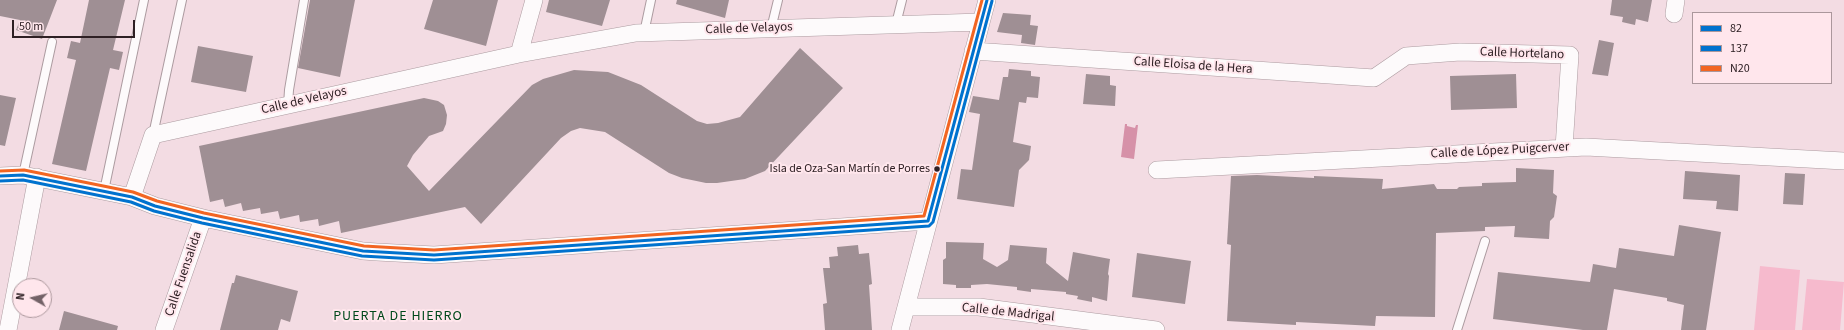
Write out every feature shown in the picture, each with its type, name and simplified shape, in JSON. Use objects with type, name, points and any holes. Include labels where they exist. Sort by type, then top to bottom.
[{"type":"street","points":[[519,54],[534,0]]},
{"type":"street","points":[[900,330],[987,0]]},
{"type":"street","name":"Calle de Velayos","points":[[153,136],[519,54],[644,33],[981,22]]},
{"type":"street","name":"Calle Eloisa de la Hera","points":[[973,51],[1374,78],[1406,56]]},
{"type":"street","name":"Calle Hortelano","points":[[1406,56],[1460,52],[1570,55],[1564,148]]},
{"type":"street","points":[[132,197],[153,136]]},
{"type":"street","name":"Calle de López Puigcerver","points":[[1157,170],[1586,146],[1844,161]]},
{"type":"street","points":[[0,176],[30,176],[104,191],[132,197],[155,206],[203,218],[363,251],[434,255],[928,221]]},
{"type":"street","points":[[8,330],[30,176]]},
{"type":"street","name":"Calle Fuensalida","points":[[164,330],[203,218]]},
{"type":"street","name":"Calle de Madrigal","points":[[907,307],[979,308],[1156,330]]},
{"type":"lane","points":[[104,191],[144,0]]},
{"type":"lane","points":[[153,136],[182,0]]},
{"type":"lane","points":[[288,105],[288,90],[304,0]]},
{"type":"lane","points":[[644,33],[651,0]]},
{"type":"lane","points":[[771,29],[778,0]]},
{"type":"lane","points":[[896,24],[902,0]]},
{"type":"lane","points":[[30,176],[52,42]]},
{"type":"lane","points":[[1457,330],[1485,241]]},
{"type":"shaded area","points":[[1125,124],[1135,128],[1136,125],[1138,125],[1134,159],[1121,157]]},
{"type":"shaded area","points":[[1760,266],[1800,270],[1795,330],[1754,330]]},
{"type":"shaded area","points":[[1807,279],[1844,282],[1840,330],[1802,330]]},
{"type":"building","points":[[0,0],[57,0],[42,39],[16,30],[20,20],[0,16]]},
{"type":"building","points":[[89,0],[125,0],[113,50],[123,52],[119,70],[110,68],[86,171],[52,164],[76,60],[67,58],[71,41],[80,43]]},
{"type":"building","points":[[310,0],[355,0],[340,77],[298,68]]},
{"type":"building","points":[[433,0],[498,0],[486,46],[424,29]]},
{"type":"building","points":[[549,0],[610,0],[602,26],[546,12]]},
{"type":"building","points":[[677,0],[729,0],[725,18],[676,4]]},
{"type":"building","points":[[1612,0],[1652,0],[1648,22],[1636,19],[1635,25],[1622,22],[1623,17],[1610,15]]},
{"type":"building","points":[[1003,13],[1031,15],[1030,25],[1038,26],[1035,45],[1021,43],[1022,35],[997,32]]},
{"type":"building","points":[[1599,40],[1614,43],[1608,76],[1592,74]]},
{"type":"building","points":[[198,46],[253,56],[246,92],[191,82]]},
{"type":"building","points":[[800,48],[843,88],[765,171],[745,179],[706,183],[682,178],[669,173],[605,132],[580,128],[571,131],[561,138],[481,224],[465,207],[341,233],[339,221],[319,226],[318,219],[300,222],[299,215],[280,219],[278,211],[261,214],[260,208],[243,211],[241,203],[225,207],[223,199],[210,202],[199,146],[424,98],[438,101],[444,105],[447,115],[446,124],[443,131],[429,136],[413,155],[407,166],[429,191],[532,85],[543,79],[574,70],[608,72],[641,85],[697,121],[707,124],[718,123],[740,117]]},
{"type":"building","points":[[1009,69],[1031,71],[1031,76],[1040,77],[1038,98],[1027,97],[1026,103],[1019,102],[1013,142],[1031,146],[1029,160],[1019,170],[1014,207],[957,199],[961,169],[972,170],[980,114],[969,112],[973,96],[999,100],[1003,77],[1008,77]]},
{"type":"building","points":[[1086,74],[1110,76],[1110,85],[1116,86],[1115,106],[1083,104]]},
{"type":"building","points":[[1516,74],[1517,108],[1451,110],[1450,76]]},
{"type":"building","points":[[0,95],[16,98],[5,146],[0,145]]},
{"type":"building","points":[[1516,168],[1554,170],[1553,193],[1557,196],[1554,217],[1550,221],[1549,239],[1514,237],[1515,226],[1485,227],[1485,231],[1436,233],[1435,317],[1376,316],[1375,326],[1296,322],[1296,325],[1227,321],[1231,245],[1227,244],[1231,176],[1257,175],[1314,178],[1314,176],[1383,179],[1382,189],[1434,184],[1437,189],[1457,189],[1459,187],[1482,186],[1482,183],[1516,182]]},
{"type":"building","points":[[1685,171],[1740,175],[1738,211],[1716,209],[1717,201],[1683,199]]},
{"type":"building","points":[[1785,173],[1805,174],[1803,205],[1783,204]]},
{"type":"building","points":[[1679,225],[1721,232],[1706,330],[1681,330],[1684,305],[1667,301],[1667,298],[1614,289],[1607,330],[1583,330],[1493,319],[1498,272],[1590,282],[1593,264],[1616,268],[1619,248],[1674,256]]},
{"type":"building","points":[[946,242],[984,243],[983,259],[997,267],[1008,260],[1010,245],[1047,248],[1046,263],[1068,281],[1073,252],[1110,259],[1107,301],[1092,297],[1092,302],[1077,299],[1078,296],[1066,294],[1066,292],[1031,289],[1031,292],[1017,290],[1017,287],[987,284],[971,285],[971,288],[956,288],[956,285],[943,284],[943,260],[946,258]]},
{"type":"building","points":[[858,245],[859,254],[869,253],[872,284],[869,285],[872,330],[825,330],[823,304],[827,303],[823,268],[830,268],[829,257],[838,256],[837,247]]},
{"type":"building","points":[[1137,253],[1191,261],[1185,304],[1132,297]]},
{"type":"building","points":[[236,275],[298,291],[290,322],[281,319],[278,330],[220,330],[232,283],[234,283]]},
{"type":"building","points":[[64,311],[118,326],[117,330],[59,330]]},
{"type":"transit line","name":"N20","points":[[0,171],[24,170],[133,192],[157,201],[204,213],[364,246],[434,250],[924,216],[982,0]]},
{"type":"transit line","name":"82","points":[[928,221],[987,0]]},
{"type":"transit line","name":"137","points":[[0,181],[23,180],[131,202],[154,211],[202,223],[362,256],[434,260],[929,226],[933,222],[992,1]]},
{"type":"transit line","name":"82","points":[[0,176],[23,175],[132,197],[155,206],[203,218],[363,251],[434,255],[928,221]]},
{"type":"place","name":"Isla de Oza-San Martín de Porres","points":[[937,169]]},
{"type":"district","name":"PUERTA DE HIERRO","points":[[398,317]]}]
